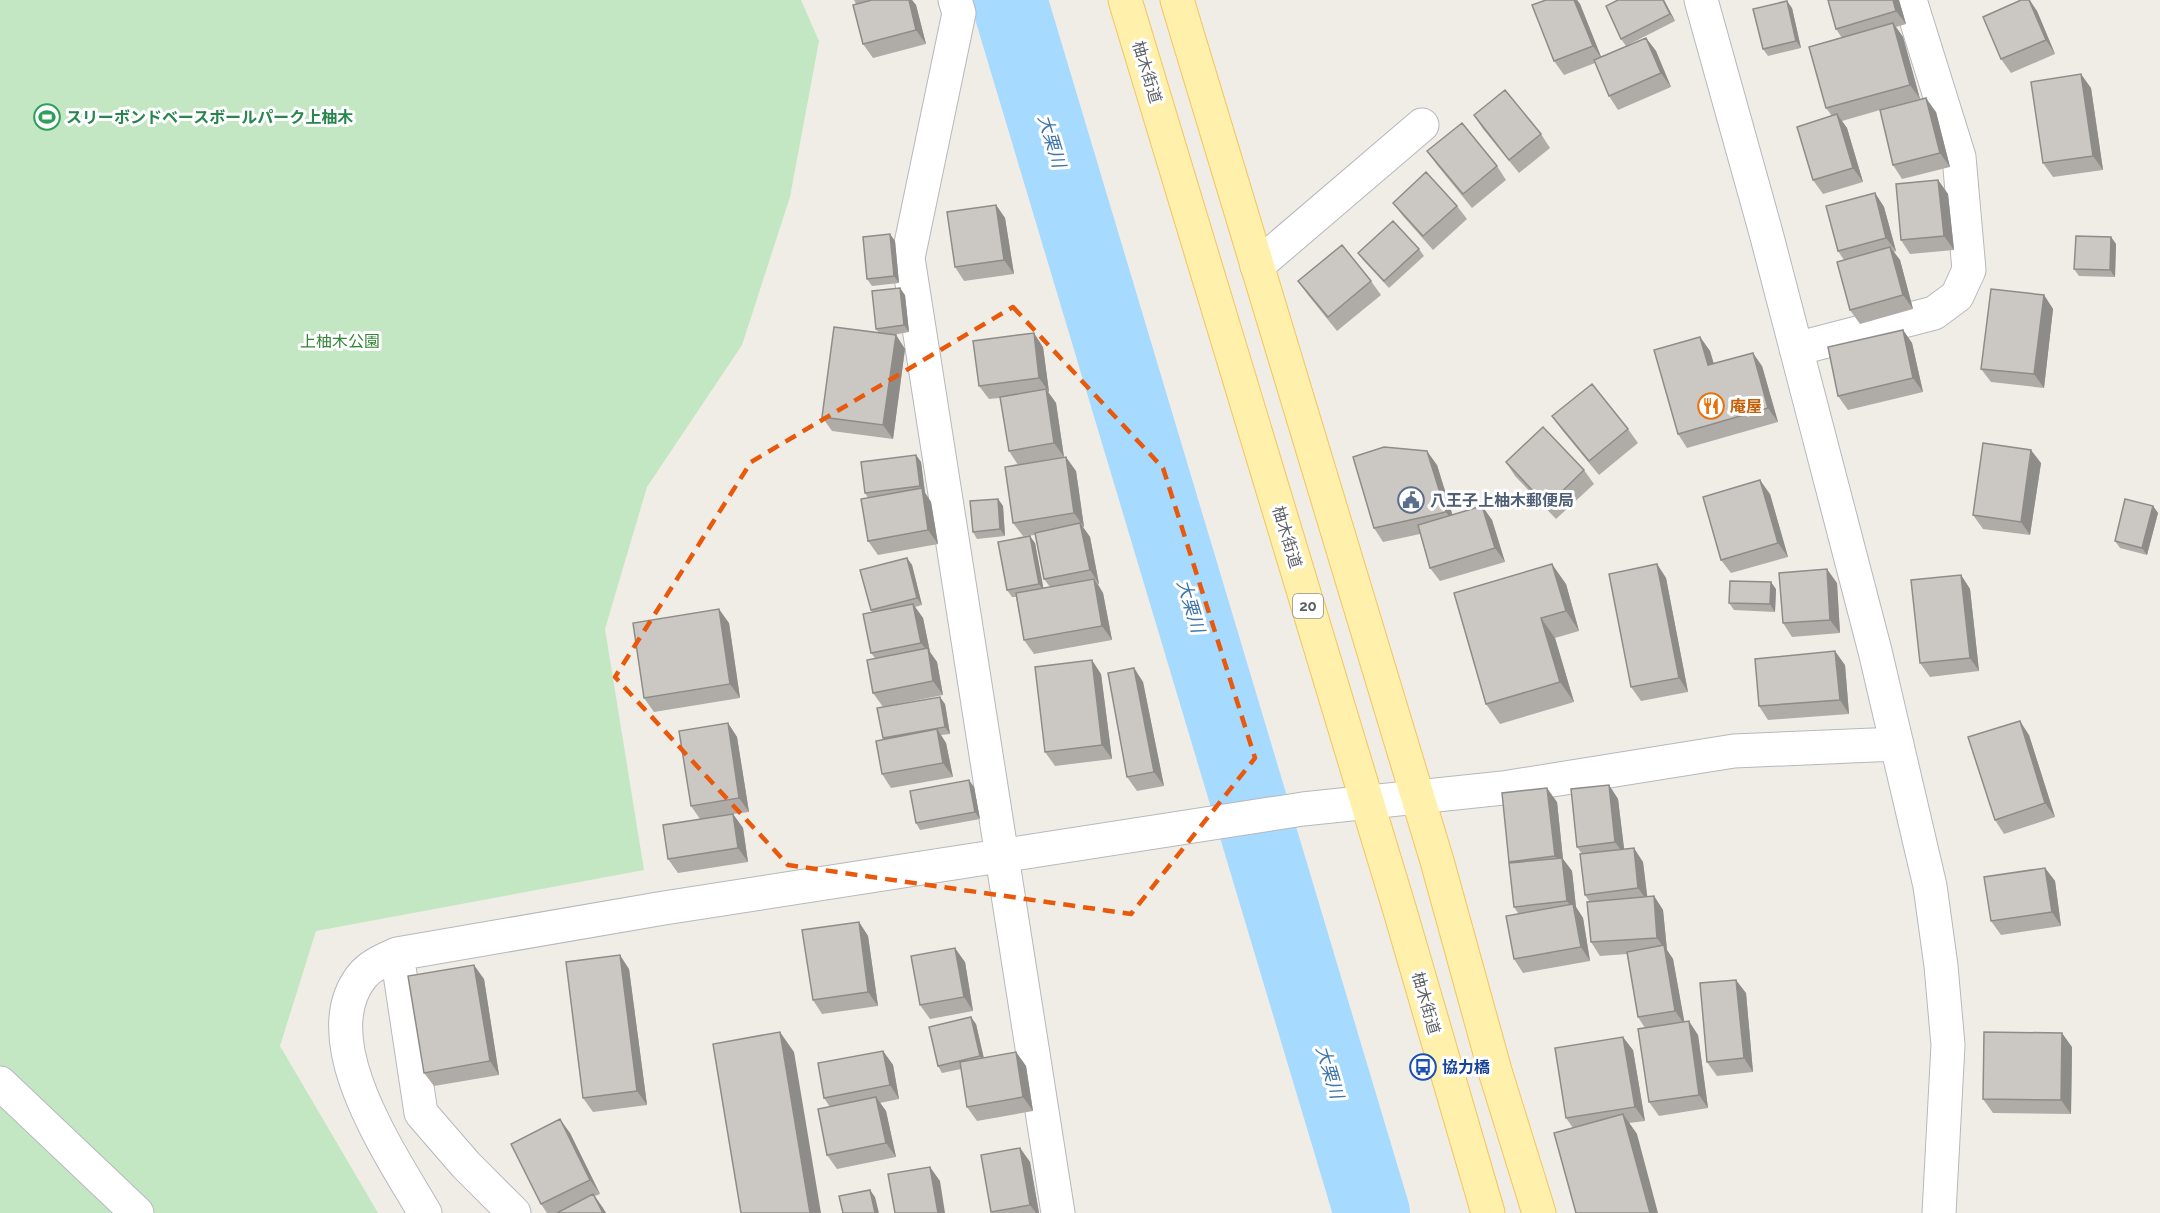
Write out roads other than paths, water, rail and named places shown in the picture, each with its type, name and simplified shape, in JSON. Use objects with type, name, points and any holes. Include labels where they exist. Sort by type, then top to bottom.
[{"type":"main road","name":"柚木街道","points":[[1125,0],[1367,801],[1488,1213]]},
{"type":"main road","points":[[1177,0],[1418,797],[1539,1213]]},
{"type":"street","points":[[955,0],[959,13],[908,258],[1058,1213]]},
{"type":"street","points":[[1701,0],[1875,651],[1930,886],[1945,1004],[1948,1082],[1939,1213]]},
{"type":"street","points":[[1796,349],[1934,313],[1957,296],[1969,270],[1959,157],[1910,0]]},
{"type":"street","points":[[1257,266],[1422,125]]},
{"type":"street","points":[[425,1213],[365,1107],[350,1056],[347,1035],[346,1016],[351,997],[361,976],[373,965],[397,954],[664,908],[1367,801],[1503,788],[1734,751],[1897,744]]},
{"type":"street","points":[[397,954],[421,1113],[466,1165],[514,1213]]},
{"type":"street","points":[[0,1083],[137,1213]]},
{"type":"waterway","name":"大栗川","points":[[1009,0],[1372,1213]]},
{"type":"place","name":"スリーボンドベースボールパーク上柚木","points":[[47,117]]},
{"type":"place","name":"庵屋","points":[[1711,406]]},
{"type":"place","name":"八王子上柚木郵便局","points":[[1411,500]]},
{"type":"place","name":"協力橋","points":[[1423,1067]]},
{"type":"park label","name":"上柚木公園","points":[[340,341]]}]
